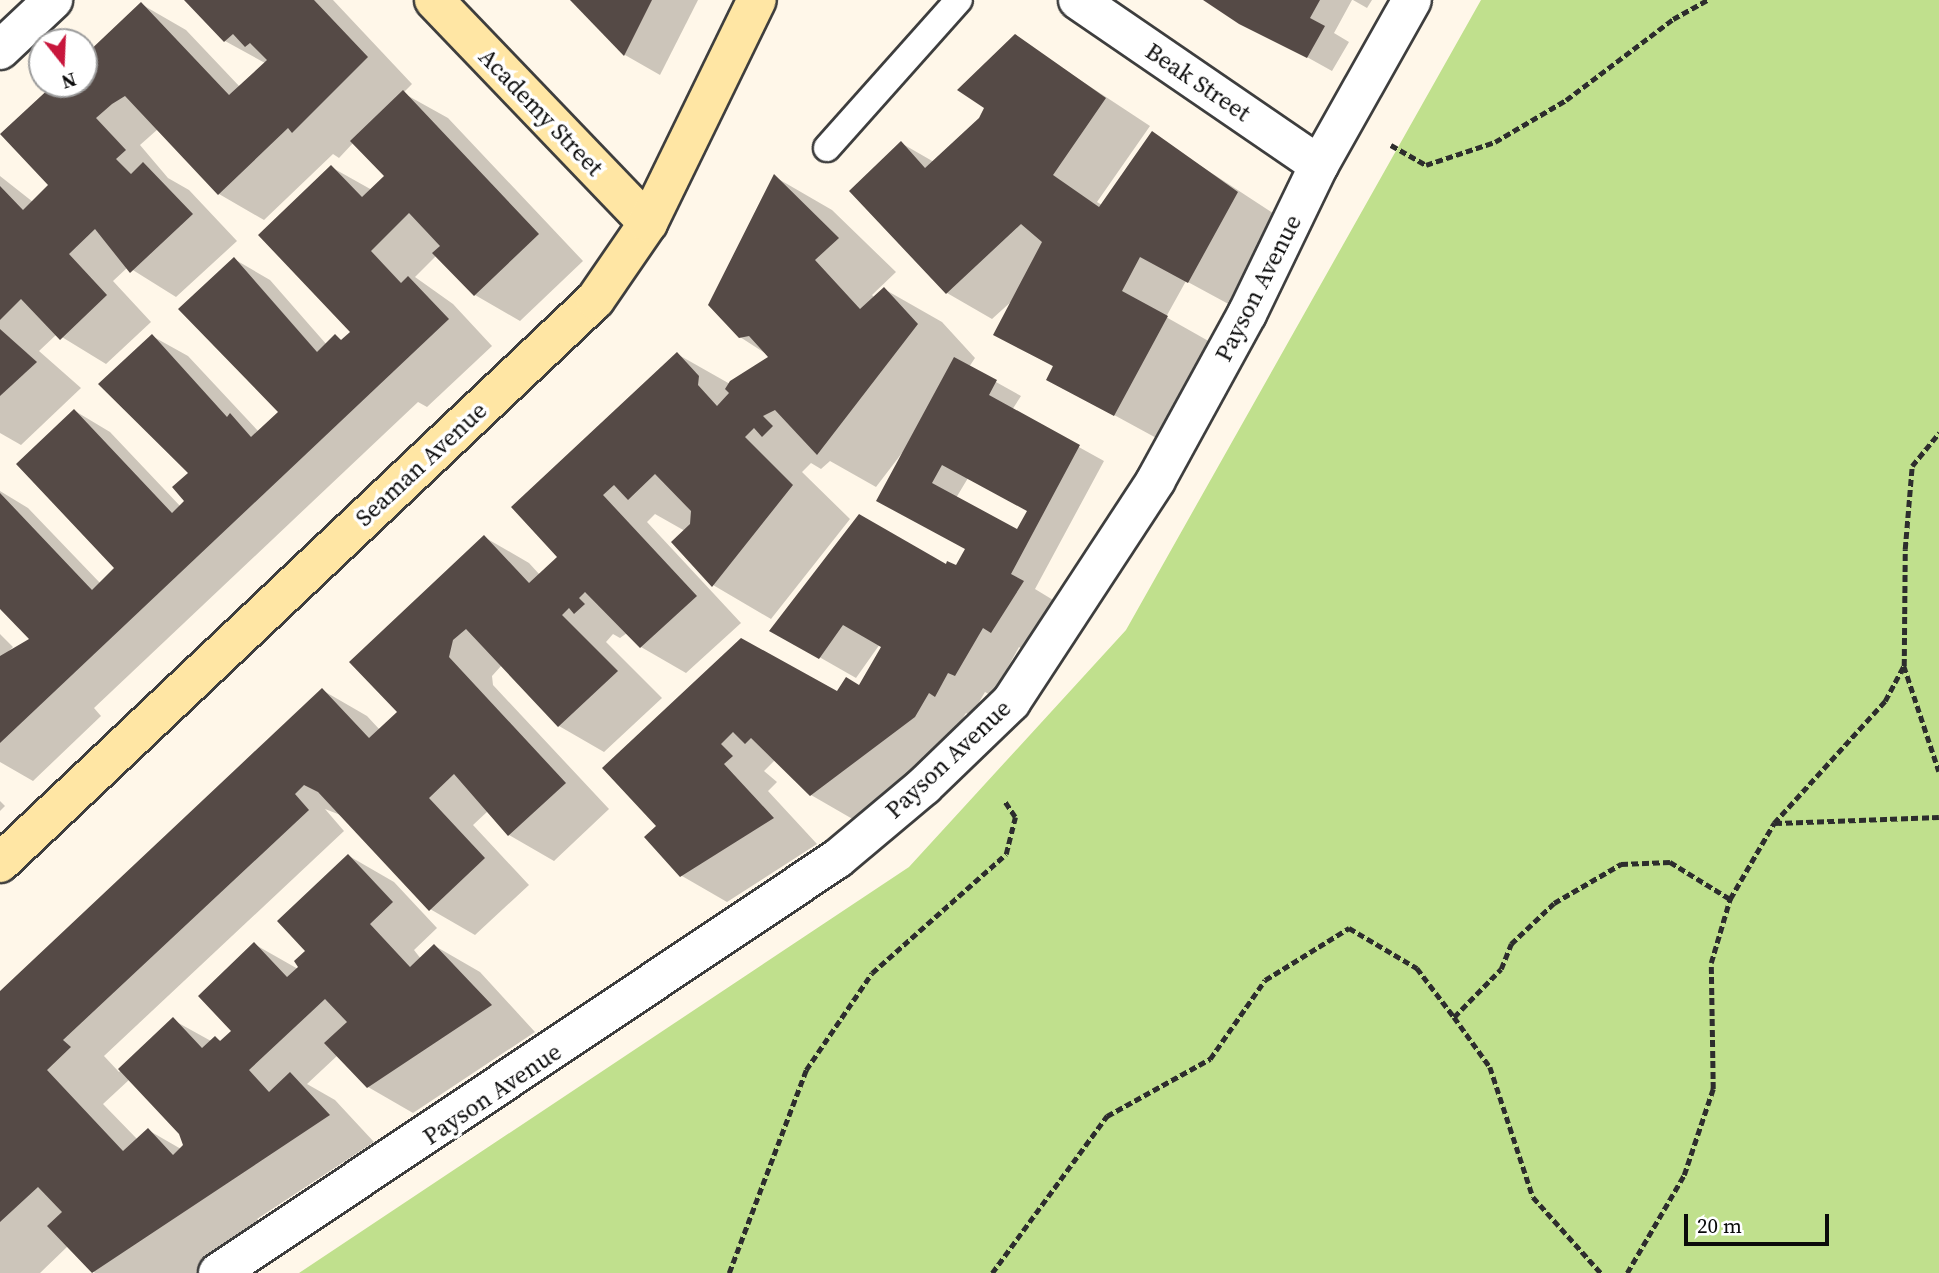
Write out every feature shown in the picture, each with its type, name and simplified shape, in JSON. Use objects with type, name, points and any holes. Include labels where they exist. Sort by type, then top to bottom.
[{"type":"street","points":[[0,50],[53,0]]},
{"type":"street","name":"Academy Street","points":[[433,0],[648,223]]},
{"type":"street","name":"Seaman Avenue","points":[[0,863],[595,300],[648,223],[757,0]]},
{"type":"street","name":"Beak Street","points":[[1078,0],[1319,165]]},
{"type":"street","name":"Payson Avenue","points":[[218,1273],[447,1124],[837,859],[924,786],[1011,702],[1156,480],[1247,314],[1319,165],[1412,0]]},
{"type":"lane","points":[[827,148],[959,0]]},
{"type":"path","points":[[1391,145],[1426,165],[1495,142],[1566,100],[1673,19],[1707,0]]},
{"type":"path","points":[[1939,433],[1912,466],[1905,550],[1904,666],[1939,771]]},
{"type":"path","points":[[1627,1273],[1684,1175],[1713,1089],[1711,963],[1730,899],[1774,823],[1885,701],[1904,666]]},
{"type":"path","points":[[729,1273],[806,1070],[872,974],[1006,854],[1015,817],[1005,802]]},
{"type":"path","points":[[1774,823],[1939,817]]},
{"type":"path","points":[[1454,1017],[1501,969],[1511,944],[1554,902],[1621,864],[1670,862],[1730,899]]},
{"type":"path","points":[[992,1273],[1107,1116],[1210,1059],[1265,980],[1349,928],[1417,968],[1454,1017],[1490,1067],[1533,1197],[1601,1273]]},
{"type":"green space","points":[[1481,0],[1939,0],[1939,1273],[299,1273],[909,867],[1126,630]]},
{"type":"building","points":[[184,0],[314,0],[368,57],[292,133],[288,128],[218,195],[125,96],[112,104],[96,118],[126,150],[116,159],[131,174],[143,162],[193,214],[130,273],[95,229],[69,254],[107,295],[60,340],[21,299],[0,320],[0,186],[23,210],[48,185],[0,134],[39,98],[98,98],[98,43],[141,2],[229,95],[267,60],[250,43],[245,47],[233,34],[224,42]]},
{"type":"building","points":[[570,0],[652,0],[624,56]]},
{"type":"building","points":[[1203,0],[1320,0],[1310,18],[1325,26],[1307,58],[1239,24]]},
{"type":"building","points":[[1015,34],[1106,98],[1053,175],[1099,207],[1152,131],[1238,192],[1188,283],[1140,257],[1122,291],[1168,316],[1114,416],[1046,380],[1053,366],[993,335],[1042,242],[1021,224],[946,294],[849,191],[901,141],[925,168],[979,118],[984,108],[957,90]]},
{"type":"building","points":[[403,90],[539,234],[474,296],[432,253],[440,246],[409,213],[371,251],[401,283],[408,276],[449,319],[0,743],[0,656],[29,639],[0,609],[0,493],[92,590],[114,568],[16,464],[74,409],[172,513],[184,501],[172,487],[188,473],[98,384],[152,334],[227,417],[230,413],[251,437],[278,412],[178,309],[234,257],[317,352],[335,334],[341,340],[350,332],[258,235],[331,165],[362,197],[384,176],[350,141]]},
{"type":"building","points":[[774,174],[839,238],[815,260],[860,309],[884,287],[918,324],[817,455],[775,410],[763,416],[773,426],[762,437],[754,428],[745,437],[793,485],[712,587],[671,542],[690,524],[691,511],[655,474],[628,500],[614,485],[603,495],[697,596],[640,648],[585,592],[579,598],[585,604],[574,614],[569,608],[562,615],[618,671],[558,727],[466,629],[453,640],[449,657],[566,783],[508,836],[454,774],[429,798],[485,858],[429,911],[318,792],[304,785],[295,794],[309,810],[63,1040],[71,1047],[47,1070],[123,1151],[148,1128],[173,1155],[183,1145],[179,1134],[118,1069],[173,1017],[202,1048],[215,1036],[220,1041],[231,1031],[198,996],[254,942],[287,977],[298,967],[294,961],[305,951],[277,921],[348,854],[393,902],[370,924],[410,967],[434,944],[492,1005],[367,1088],[324,1043],[347,1022],[325,999],[249,1070],[269,1092],[290,1072],[330,1115],[92,1273],[47,1226],[62,1212],[38,1187],[0,1222],[0,991],[322,688],[369,738],[397,712],[349,662],[484,535],[529,583],[557,557],[511,507],[677,352],[699,376],[698,385],[717,406],[729,393],[725,389],[730,381],[768,357],[749,336],[739,338],[708,305]]},
{"type":"building","points":[[0,329],[37,362],[0,396]]},
{"type":"building","points":[[954,357],[997,380],[989,395],[1080,445],[1011,574],[1024,581],[991,633],[983,628],[955,676],[948,673],[935,697],[929,693],[915,717],[810,796],[751,738],[745,744],[733,732],[721,744],[733,756],[724,764],[774,818],[680,877],[644,837],[656,826],[602,768],[741,638],[837,691],[846,677],[859,685],[881,647],[843,625],[819,659],[769,631],[859,514],[946,564],[947,561],[956,565],[965,549],[876,501]],"holes":[[[942,465],[1027,511],[1017,529],[932,483]]]}]
